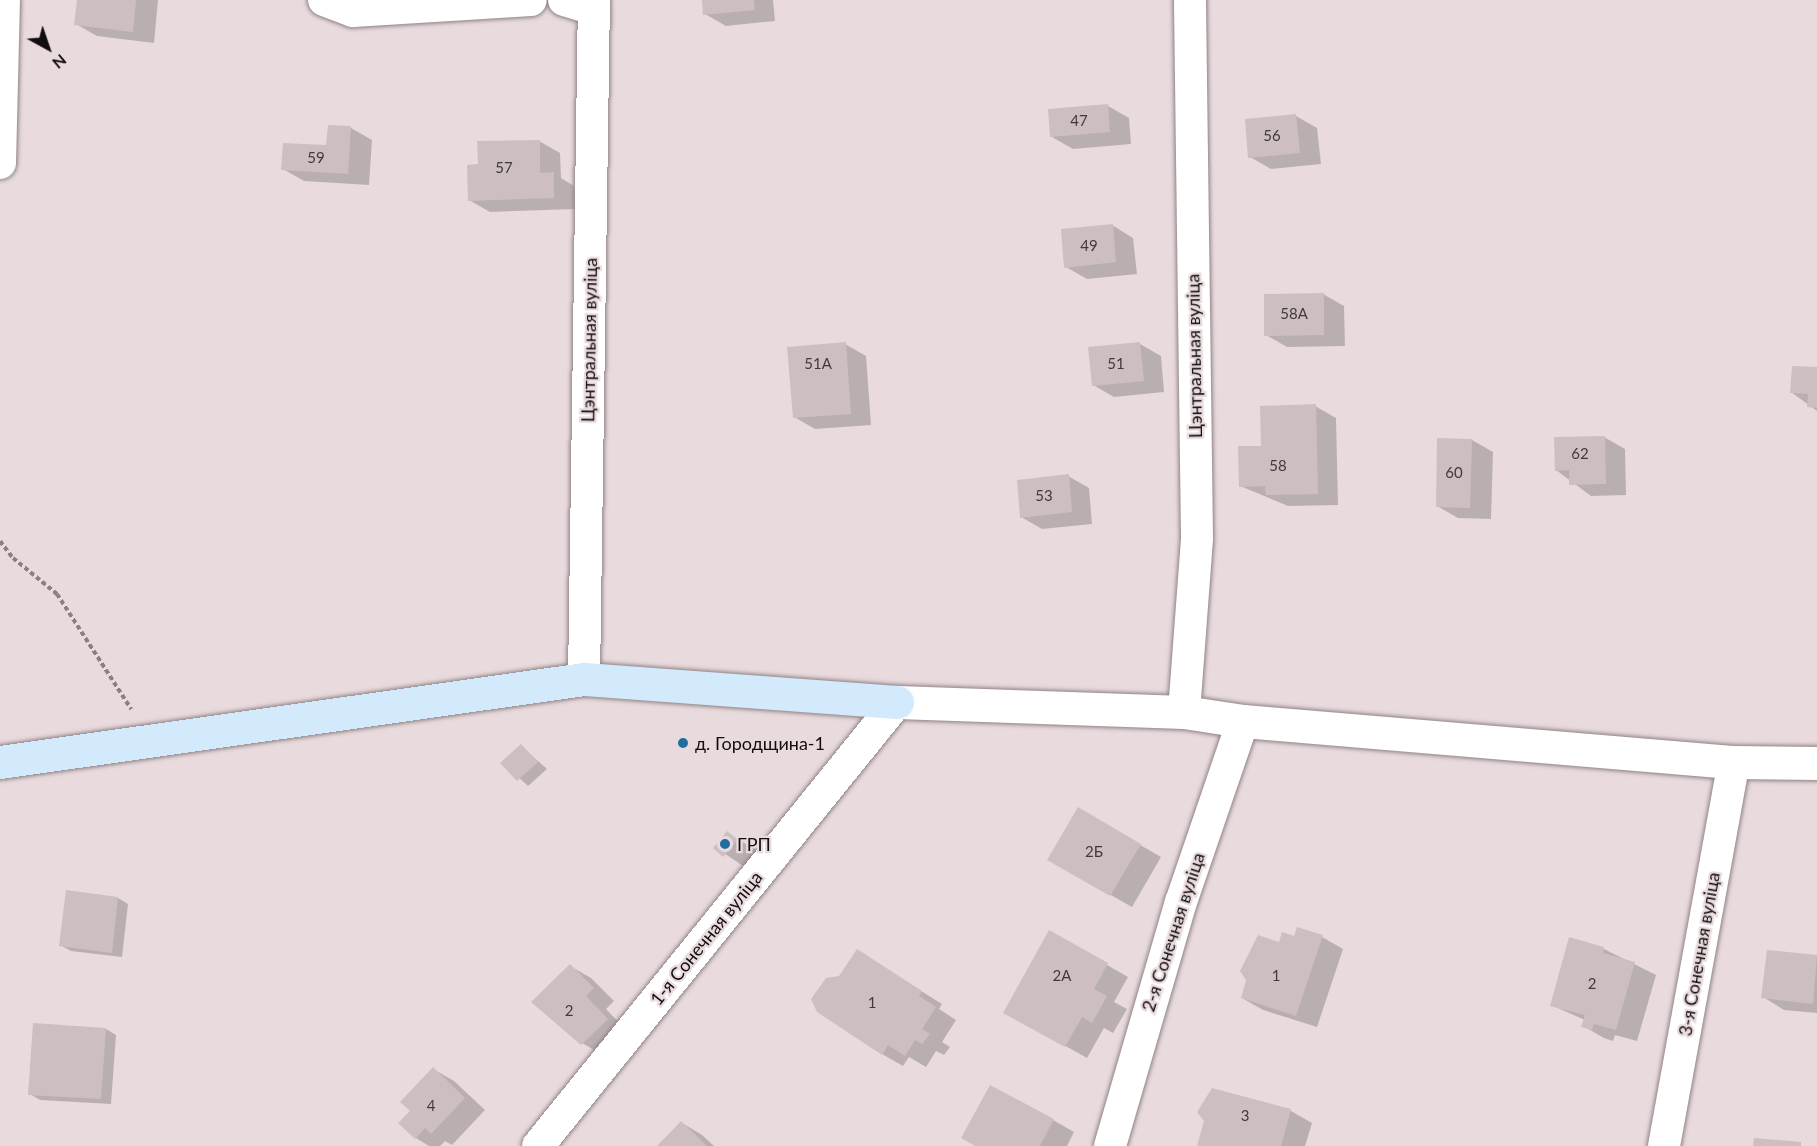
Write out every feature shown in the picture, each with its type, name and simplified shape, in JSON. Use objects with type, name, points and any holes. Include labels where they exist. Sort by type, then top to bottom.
[{"type":"main road","points":[[0,762],[584,679],[897,702]]},
{"type":"street","points":[[0,163],[4,0]]},
{"type":"street","points":[[324,0],[353,11],[531,0]]},
{"type":"street","points":[[564,0],[594,4]]},
{"type":"street","name":"Цэнтральная вуліца","points":[[1184,712],[1197,538],[1190,0]]},
{"type":"street","name":"Цэнтральная вуліца","points":[[584,679],[594,4]]},
{"type":"street","points":[[897,702],[1184,712],[1243,721],[1734,762],[1817,763]]},
{"type":"street","name":"1-я Сонечная вуліца","points":[[538,1146],[897,702]]},
{"type":"street","name":"2-я Сонечная вуліца","points":[[1110,1146],[1181,902],[1243,721]]},
{"type":"street","name":"3-я Сонечная вуліца","points":[[1664,1146],[1734,762]]},
{"type":"path","points":[[0,541],[13,558],[57,594],[152,741]]},
{"type":"building","points":[[77,0],[136,0],[133,32],[74,25]]},
{"type":"building","points":[[702,0],[754,0],[755,10],[703,15]]},
{"type":"building","points":[[1108,104],[1110,132],[1050,137],[1048,109]]},
{"type":"building","points":[[1296,114],[1300,153],[1248,158],[1245,119]]},
{"type":"building","points":[[328,125],[351,126],[348,174],[281,170],[283,143],[326,145]]},
{"type":"building","points":[[540,140],[540,173],[554,172],[554,198],[468,201],[467,165],[478,164],[477,141]]},
{"type":"building","points":[[1113,224],[1116,262],[1064,268],[1061,229]]},
{"type":"building","points":[[1324,293],[1324,335],[1264,336],[1264,294]]},
{"type":"building","points":[[846,342],[851,414],[793,418],[787,347]]},
{"type":"building","points":[[1140,342],[1144,381],[1092,386],[1088,347]]},
{"type":"building","points":[[1792,366],[1817,367],[1817,408],[1807,407],[1808,394],[1790,393]]},
{"type":"building","points":[[1316,404],[1318,494],[1266,495],[1265,486],[1239,487],[1238,446],[1261,446],[1260,406]]},
{"type":"building","points":[[1605,436],[1606,484],[1569,485],[1569,470],[1555,471],[1554,437]]},
{"type":"building","points":[[1437,438],[1472,439],[1470,508],[1436,507]]},
{"type":"building","points":[[1069,474],[1072,512],[1020,518],[1017,480]]},
{"type":"building","points":[[521,744],[538,762],[517,781],[500,763]]},
{"type":"building","points":[[1078,807],[1141,844],[1110,896],[1047,860]]},
{"type":"building","name":"ГРП","points":[[727,831],[738,840],[723,857],[713,848]]},
{"type":"building","points":[[66,890],[118,897],[112,953],[59,946]]},
{"type":"building","points":[[1297,927],[1323,935],[1296,1016],[1241,998],[1246,980],[1240,971],[1258,935],[1279,942],[1282,932],[1294,936]]},
{"type":"building","points":[[1049,930],[1108,963],[1094,989],[1107,996],[1092,1023],[1082,1017],[1065,1047],[1003,1013]]},
{"type":"building","points":[[1569,937],[1604,947],[1603,953],[1635,962],[1616,1030],[1594,1024],[1592,1030],[1581,1027],[1585,1015],[1550,1006]]},
{"type":"building","points":[[857,949],[922,991],[919,996],[936,1007],[922,1029],[930,1034],[922,1044],[915,1040],[905,1056],[888,1045],[882,1055],[817,1012],[811,999],[826,978],[839,976]]},
{"type":"building","points":[[1767,950],[1817,955],[1813,1004],[1761,998]]},
{"type":"building","points":[[570,964],[594,988],[586,996],[608,1019],[581,1045],[531,1002]]},
{"type":"building","points":[[33,1023],[106,1028],[101,1099],[28,1095]]},
{"type":"building","points":[[433,1067],[465,1098],[431,1134],[425,1128],[415,1139],[398,1123],[410,1111],[400,1102]]},
{"type":"building","points":[[990,1085],[1054,1119],[1040,1146],[975,1146],[961,1138]]},
{"type":"building","points":[[1212,1088],[1291,1109],[1281,1146],[1197,1146],[1204,1121],[1197,1112]]},
{"type":"building","points":[[681,1121],[707,1146],[657,1146]]},
{"type":"building","points":[[1754,1138],[1801,1142],[1801,1146],[1753,1146]]},
{"type":"place","name":"д. Городщина-1","points":[[683,743]]},
{"type":"place","name":"ГРП","points":[[725,844]]}]
